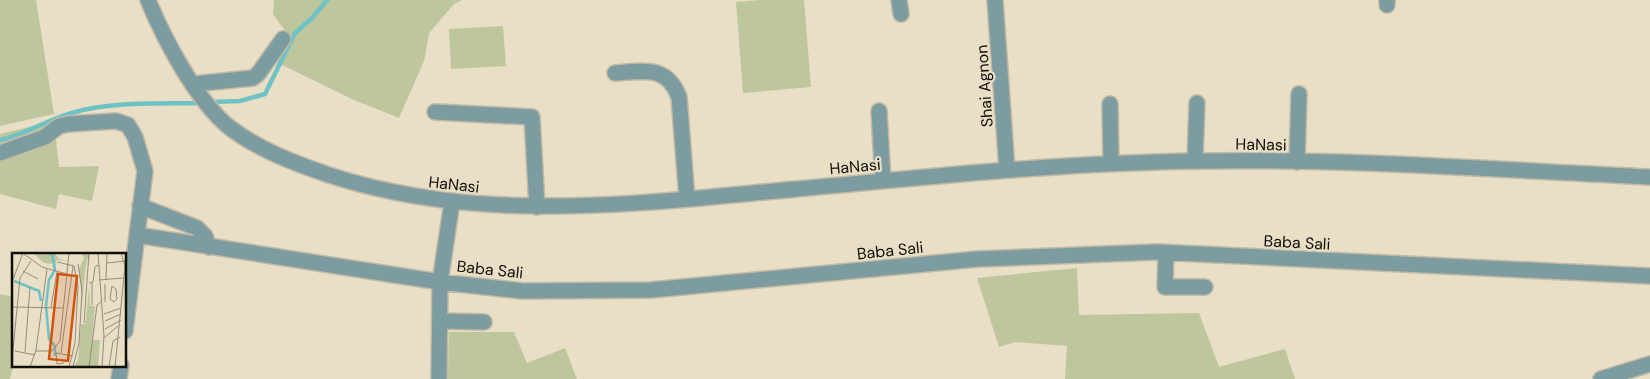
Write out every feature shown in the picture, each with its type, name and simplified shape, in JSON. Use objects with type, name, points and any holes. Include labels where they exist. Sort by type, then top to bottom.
[{"type":"street","name":"Shai Agnon","points":[[995,0],[1007,170]]},
{"type":"street","name":"HaNasi","points":[[153,2],[168,43],[203,100],[227,125],[262,148],[303,166],[358,184],[418,198],[452,202],[538,207],[687,199],[1007,170],[1195,160],[1297,162],[1650,177]]},
{"type":"street","points":[[194,84],[253,78],[283,40]]},
{"type":"street","points":[[616,73],[650,70],[665,76],[676,87],[679,97],[687,199]]},
{"type":"street","points":[[1297,162],[1299,94]]},
{"type":"street","points":[[1195,160],[1197,103]]},
{"type":"street","points":[[1110,104],[1111,163]]},
{"type":"street","points":[[879,111],[883,181]]},
{"type":"street","points":[[435,112],[532,117],[538,207]]},
{"type":"street","points":[[0,153],[45,137],[59,126],[68,124],[116,120],[128,125],[135,137],[145,171],[126,323]]},
{"type":"street","points":[[439,379],[440,282],[452,202]]},
{"type":"street","points":[[140,206],[197,228],[205,236],[209,247]]},
{"type":"street","name":"Baba Sali","points":[[137,235],[440,282],[523,291],[651,290],[978,259],[1039,255],[1166,253],[1650,276]]},
{"type":"street","points":[[1166,253],[1165,287],[1205,286]]},
{"type":"street","points":[[440,321],[484,322]]},
{"type":"street","points":[[1601,379],[1650,364]]},
{"type":"street","points":[[119,379],[121,366]]},
{"type":"green space","points":[[0,0],[36,0],[54,114],[0,126]]},
{"type":"green space","points":[[274,0],[462,0],[454,4],[429,33],[424,61],[399,118],[354,100],[272,60],[290,38],[273,14]]},
{"type":"green space","points":[[804,0],[811,87],[743,93],[736,2]]},
{"type":"green space","points":[[503,26],[506,66],[451,69],[449,29]]},
{"type":"green space","points":[[54,121],[59,167],[99,166],[92,201],[59,194],[56,209],[0,194],[0,134]]},
{"type":"green space","points":[[1077,268],[1079,315],[1199,313],[1219,367],[1285,349],[1295,379],[1065,379],[1067,346],[1016,342],[999,347],[977,278]]},
{"type":"green space","points":[[0,294],[12,297],[13,366],[10,379],[0,379]]},
{"type":"green space","points":[[449,332],[514,332],[527,363],[565,348],[577,379],[448,379]]},
{"type":"waterway","points":[[211,102],[240,101],[265,94],[295,33],[312,18],[327,0]]},
{"type":"waterway","points":[[0,140],[65,115],[90,108],[138,104],[201,103]]}]
